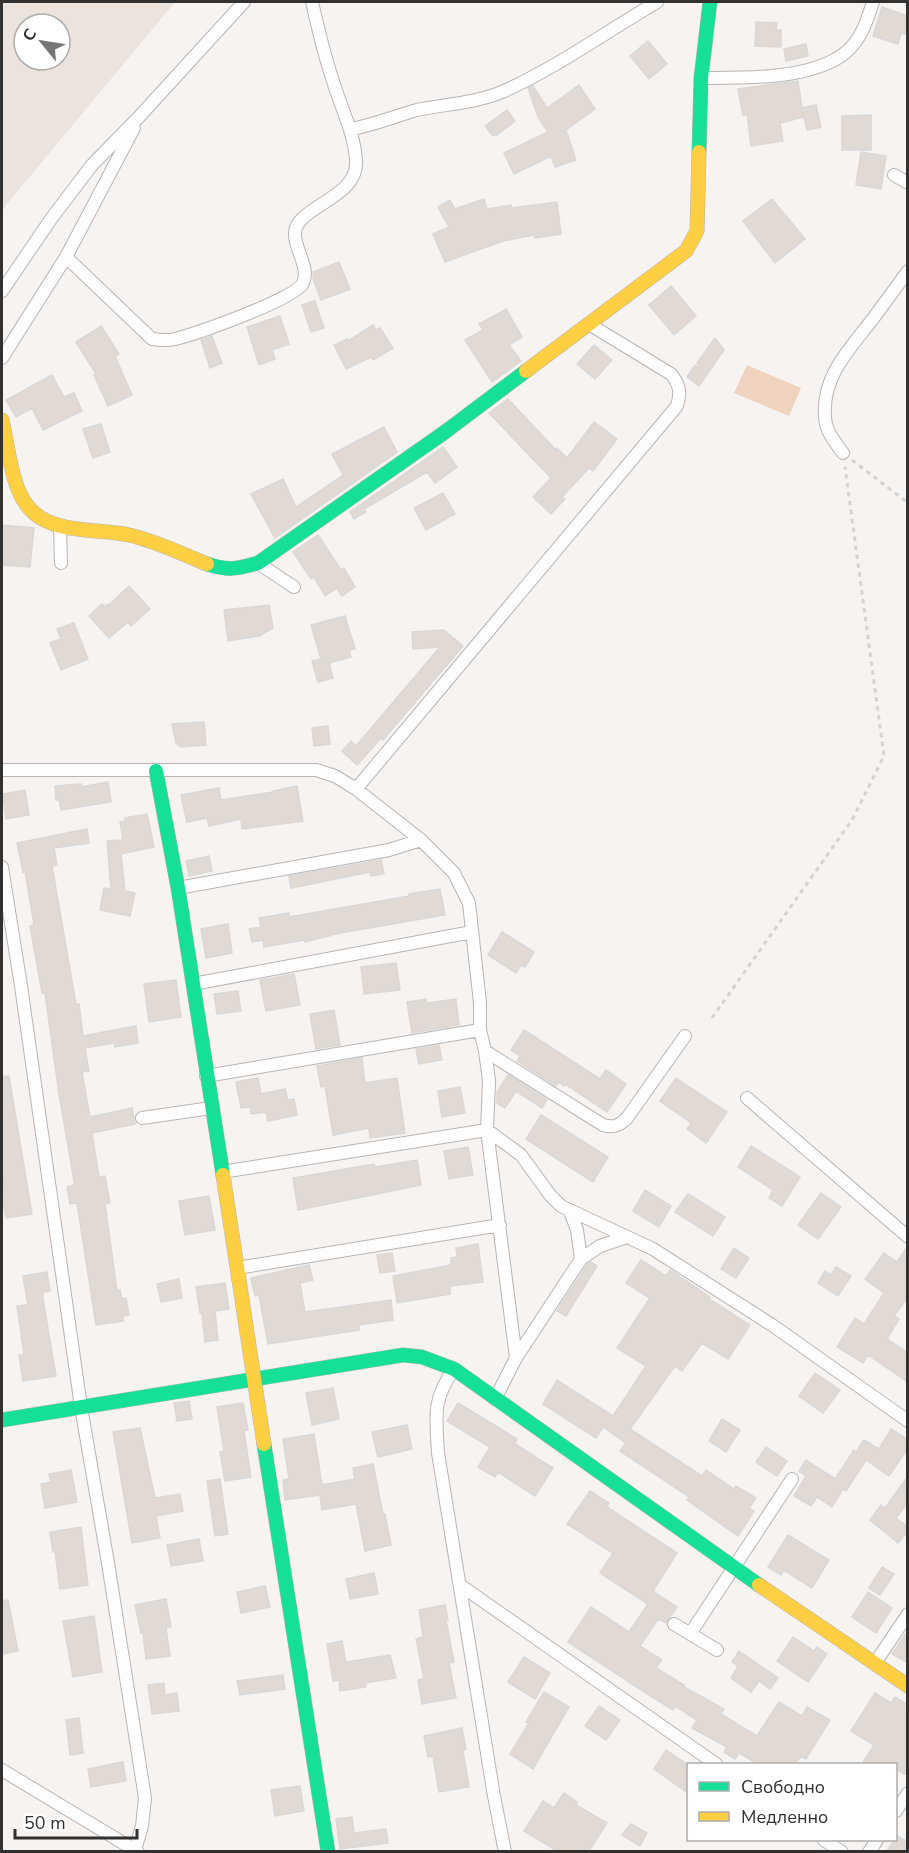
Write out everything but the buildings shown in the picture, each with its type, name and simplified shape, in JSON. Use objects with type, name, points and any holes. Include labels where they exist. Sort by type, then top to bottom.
[{"type":"street","points":[[2,291],[51,219],[92,165],[244,2]]},
{"type":"street","points":[[66,257],[152,339],[173,340],[205,330],[280,300],[299,289],[305,273],[295,236],[297,225],[306,214],[342,190],[355,170],[356,160],[351,129],[326,62],[312,2]]},
{"type":"street","points":[[351,129],[372,125],[418,110],[468,103],[503,92],[553,66],[657,2]]},
{"type":"street","points":[[2,420],[18,490],[26,505],[36,515],[60,526],[130,535],[222,569],[238,569],[258,563],[445,432],[686,251],[696,231],[701,78],[710,2]]},
{"type":"street","points":[[701,78],[757,78],[803,71],[823,64],[846,52],[854,43],[864,30],[873,2]]},
{"type":"street","points":[[2,358],[66,257],[138,118]]},
{"type":"street","points":[[894,175],[908,183]]},
{"type":"street","points":[[843,453],[828,431],[825,418],[830,380],[840,361],[908,271]]},
{"type":"street","points":[[356,789],[677,406],[680,396],[678,383],[671,374],[589,324]]},
{"type":"street","points":[[60,526],[61,563]]},
{"type":"street","points":[[258,563],[294,587]]},
{"type":"street","points":[[2,770],[316,770],[335,776],[356,789],[421,840],[454,873],[469,903],[480,1030],[489,1081],[487,1130],[516,1358]]},
{"type":"street","points":[[156,771],[178,888],[328,1851]]},
{"type":"street","points":[[178,888],[389,850],[421,840]]},
{"type":"street","points":[[2,867],[81,1407],[145,1798],[137,1851],[2,1770]]},
{"type":"street","points":[[193,984],[472,932]]},
{"type":"street","points":[[206,1077],[480,1030]]},
{"type":"street","points":[[485,1051],[603,1125],[612,1127],[621,1125],[627,1118],[685,1036]]},
{"type":"street","points":[[747,1098],[908,1237]]},
{"type":"street","points":[[142,1118],[211,1108]]},
{"type":"street","points":[[222,1172],[487,1130],[521,1155],[550,1195],[561,1206],[653,1248],[772,1325],[908,1421]]},
{"type":"street","points":[[570,1211],[577,1230],[581,1259]]},
{"type":"street","points":[[237,1268],[500,1225]]},
{"type":"street","points":[[495,1399],[516,1358],[581,1259],[600,1246],[627,1237]]},
{"type":"street","points":[[2,1420],[403,1355],[422,1357],[454,1369],[734,1568],[908,1686]]},
{"type":"street","points":[[454,1369],[442,1386],[435,1410],[438,1452],[494,1796],[508,1850]]},
{"type":"street","points":[[690,1634],[792,1479]]},
{"type":"street","points":[[460,1586],[715,1763]]},
{"type":"street","points":[[875,1663],[908,1614]]},
{"type":"street","points":[[674,1624],[717,1650]]},
{"type":"street","points":[[897,1810],[908,1793]]},
{"type":"street","points":[[827,1841],[842,1851]]},
{"type":"path","points":[[843,453],[908,503]]},
{"type":"path","points":[[712,1018],[852,820],[884,756],[843,453]]},
{"type":"shaded area","points":[[2,2],[175,2],[2,210]]},
{"type":"shaded area","points":[[747,365],[801,388],[789,416],[734,393]]},
{"type":"traffic: fast","points":[[699,152],[701,78],[710,2]]},
{"type":"traffic: fast","points":[[207,564],[232,568],[258,563],[445,432],[526,371]]},
{"type":"traffic: fast","points":[[156,771],[178,888],[223,1175]]},
{"type":"traffic: fast","points":[[2,1420],[403,1355],[422,1357],[454,1369],[759,1585]]},
{"type":"traffic: fast","points":[[264,1444],[328,1852]]},
{"type":"traffic: slow","points":[[526,371],[686,251],[697,231],[699,152]]},
{"type":"traffic: slow","points":[[2,420],[17,486],[26,504],[35,514],[59,526],[129,535],[159,544],[207,564]]},
{"type":"traffic: slow","points":[[223,1175],[264,1444]]},
{"type":"traffic: slow","points":[[759,1585],[908,1686]]}]
